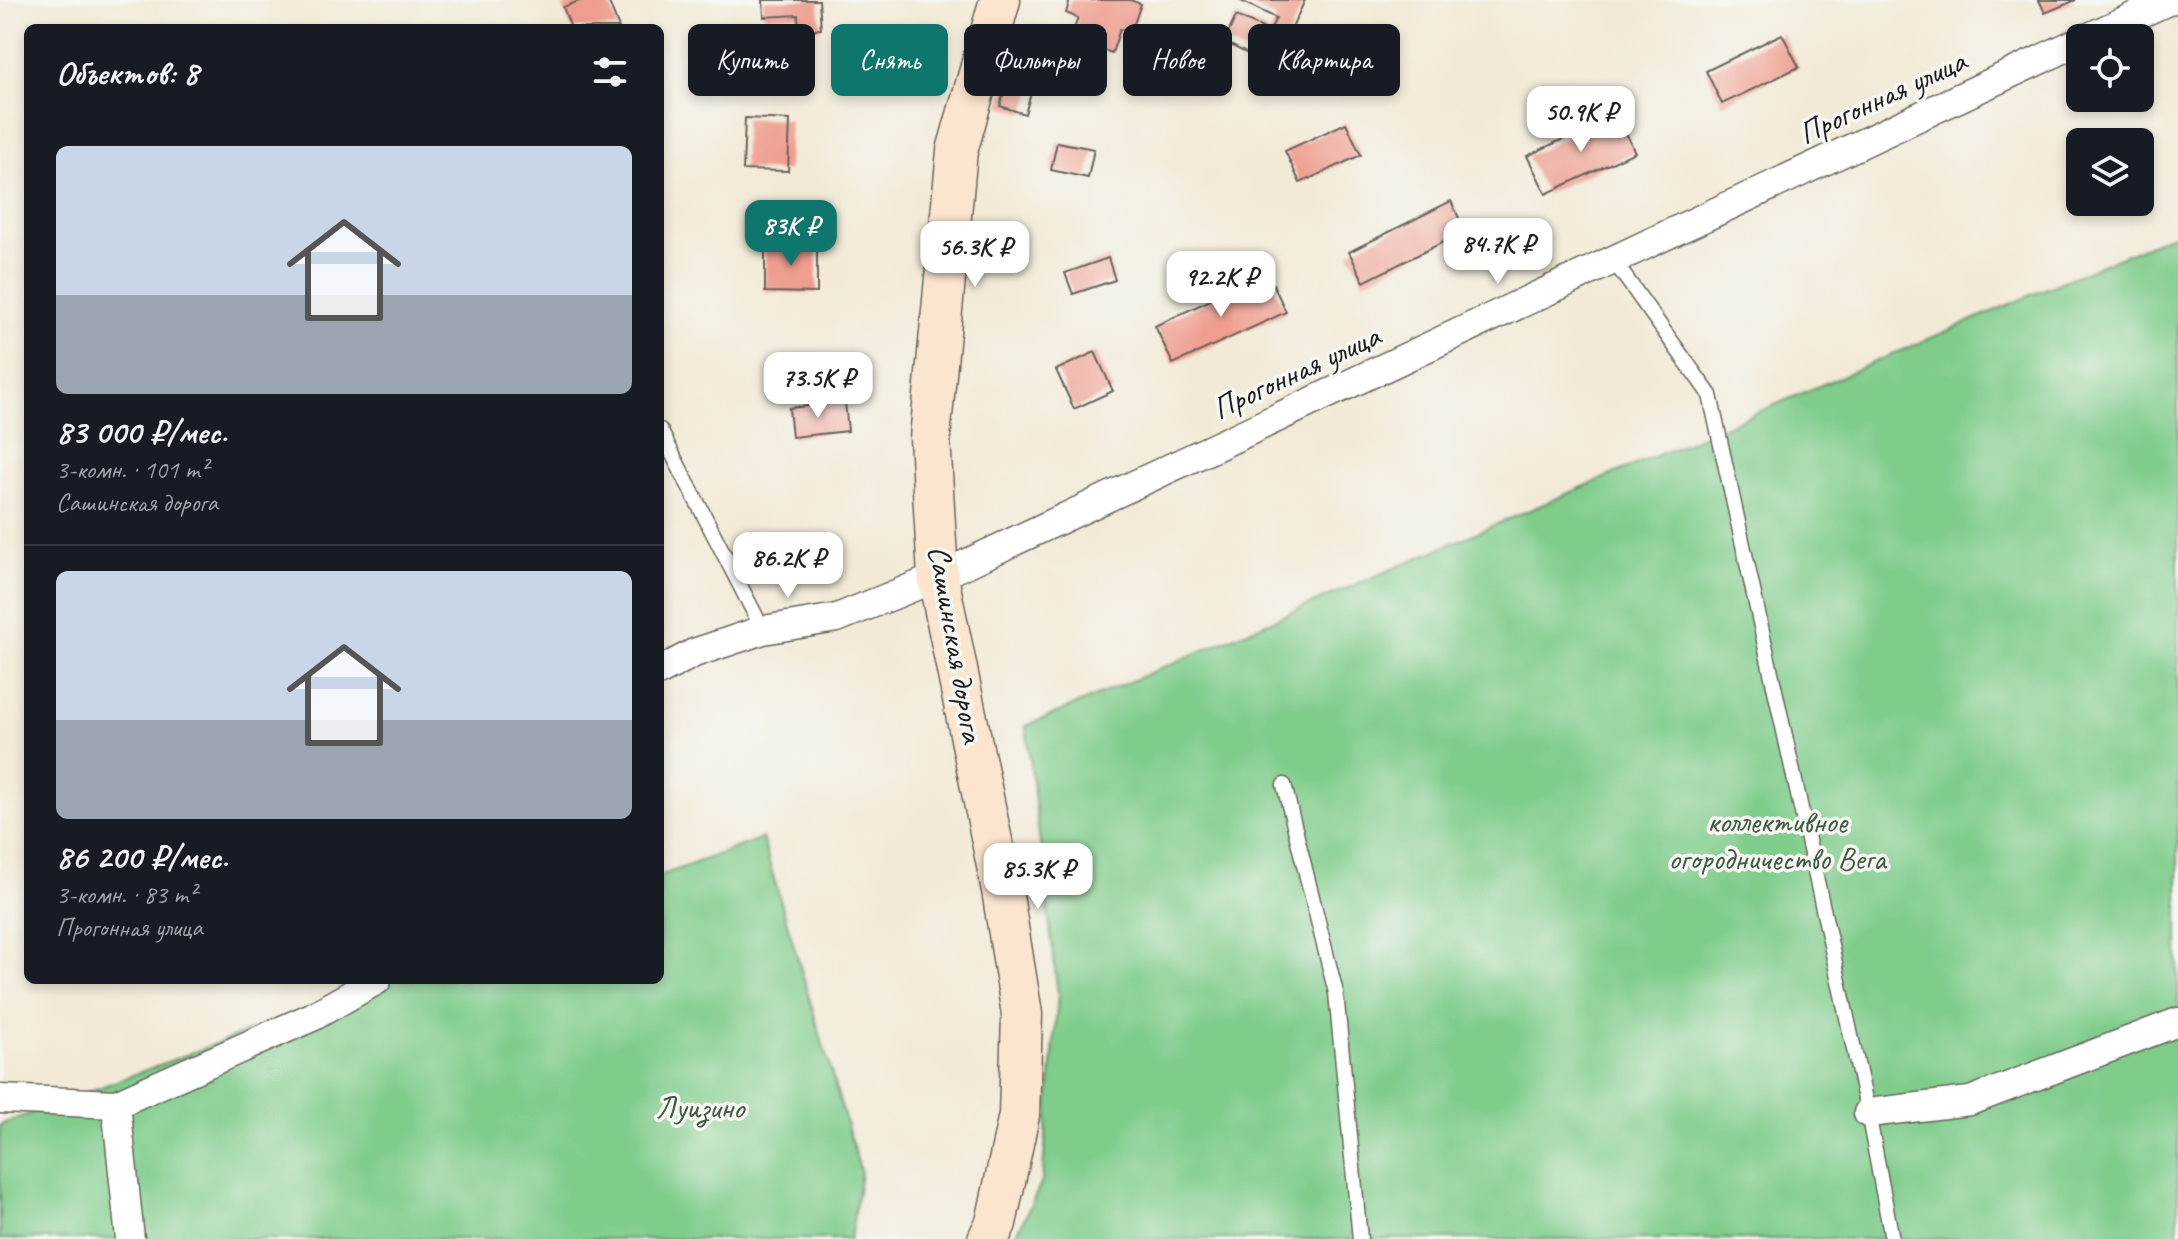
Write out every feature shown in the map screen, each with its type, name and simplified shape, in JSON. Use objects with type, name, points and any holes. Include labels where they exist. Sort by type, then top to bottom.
[{"type":"street","name":"Сашинская дорога","points":[[988,1239],[996,1223],[1019,1115],[1022,1014],[1002,890],[938,577],[930,438],[957,151],[1000,0]]},
{"type":"street","points":[[2115,24],[2156,3]]},
{"type":"street","name":"Прогонная улица","points":[[664,669],[694,653],[763,630],[837,618],[938,577],[2066,48]]},
{"type":"street","points":[[0,1099],[116,1104],[312,1017],[370,984]]},
{"type":"street","points":[[1868,1113],[1970,1101],[2178,1022]]},
{"type":"street","points":[[116,1104],[130,1239]]},
{"type":"lane","points":[[1613,260],[1710,395],[1868,1113],[1892,1239]]},
{"type":"lane","points":[[664,438],[763,630]]},
{"type":"lane","points":[[1284,785],[1336,993],[1360,1239]]},
{"type":"green space","name":"коллективное огородничество Вега","points":[[2178,232],[2178,1239],[1014,1239],[1042,1182],[1058,995],[1026,726]]},
{"type":"green space","name":"Луизино","points":[[762,838],[861,1173],[850,1239],[0,1239],[0,1125],[374,984],[664,984],[664,875]]},
{"type":"building","points":[[582,0],[608,0],[617,24],[569,24],[563,7]]},
{"type":"building","points":[[763,0],[819,0],[821,29],[815,29],[815,24],[799,24],[798,15],[764,17]]},
{"type":"building","points":[[1070,0],[1130,0],[1141,4],[1134,24],[1123,24],[1123,30],[1120,29],[1112,53],[1107,51],[1107,24],[1076,24],[1078,18],[1066,13]]},
{"type":"building","points":[[1239,0],[1305,0],[1294,24],[1273,24],[1276,18]]},
{"type":"building","points":[[2039,0],[2076,0],[2045,13]]},
{"type":"building","points":[[1236,16],[1254,24],[1248,24],[1248,54],[1232,46],[1232,25]]},
{"type":"building","points":[[1782,34],[1799,67],[1722,104],[1706,71]]},
{"type":"building","points":[[1003,96],[1030,96],[1025,114],[1000,106]]},
{"type":"building","points":[[1617,114],[1635,152],[1546,194],[1527,156]]},
{"type":"building","points":[[745,118],[790,120],[788,171],[743,170]]},
{"type":"building","points":[[1346,123],[1361,155],[1300,183],[1285,151]]},
{"type":"building","points":[[1057,142],[1094,149],[1088,178],[1051,170]]},
{"type":"building","points":[[1451,201],[1465,231],[1364,282],[1349,252]]},
{"type":"building","points":[[765,242],[817,243],[817,293],[765,292]]},
{"type":"building","points":[[1108,258],[1115,280],[1073,294],[1065,273]]},
{"type":"building","points":[[1268,273],[1286,312],[1173,364],[1155,326]]},
{"type":"building","points":[[1095,352],[1113,391],[1074,409],[1056,370]]},
{"type":"building","points":[[845,402],[848,431],[792,437],[789,408]]}]
